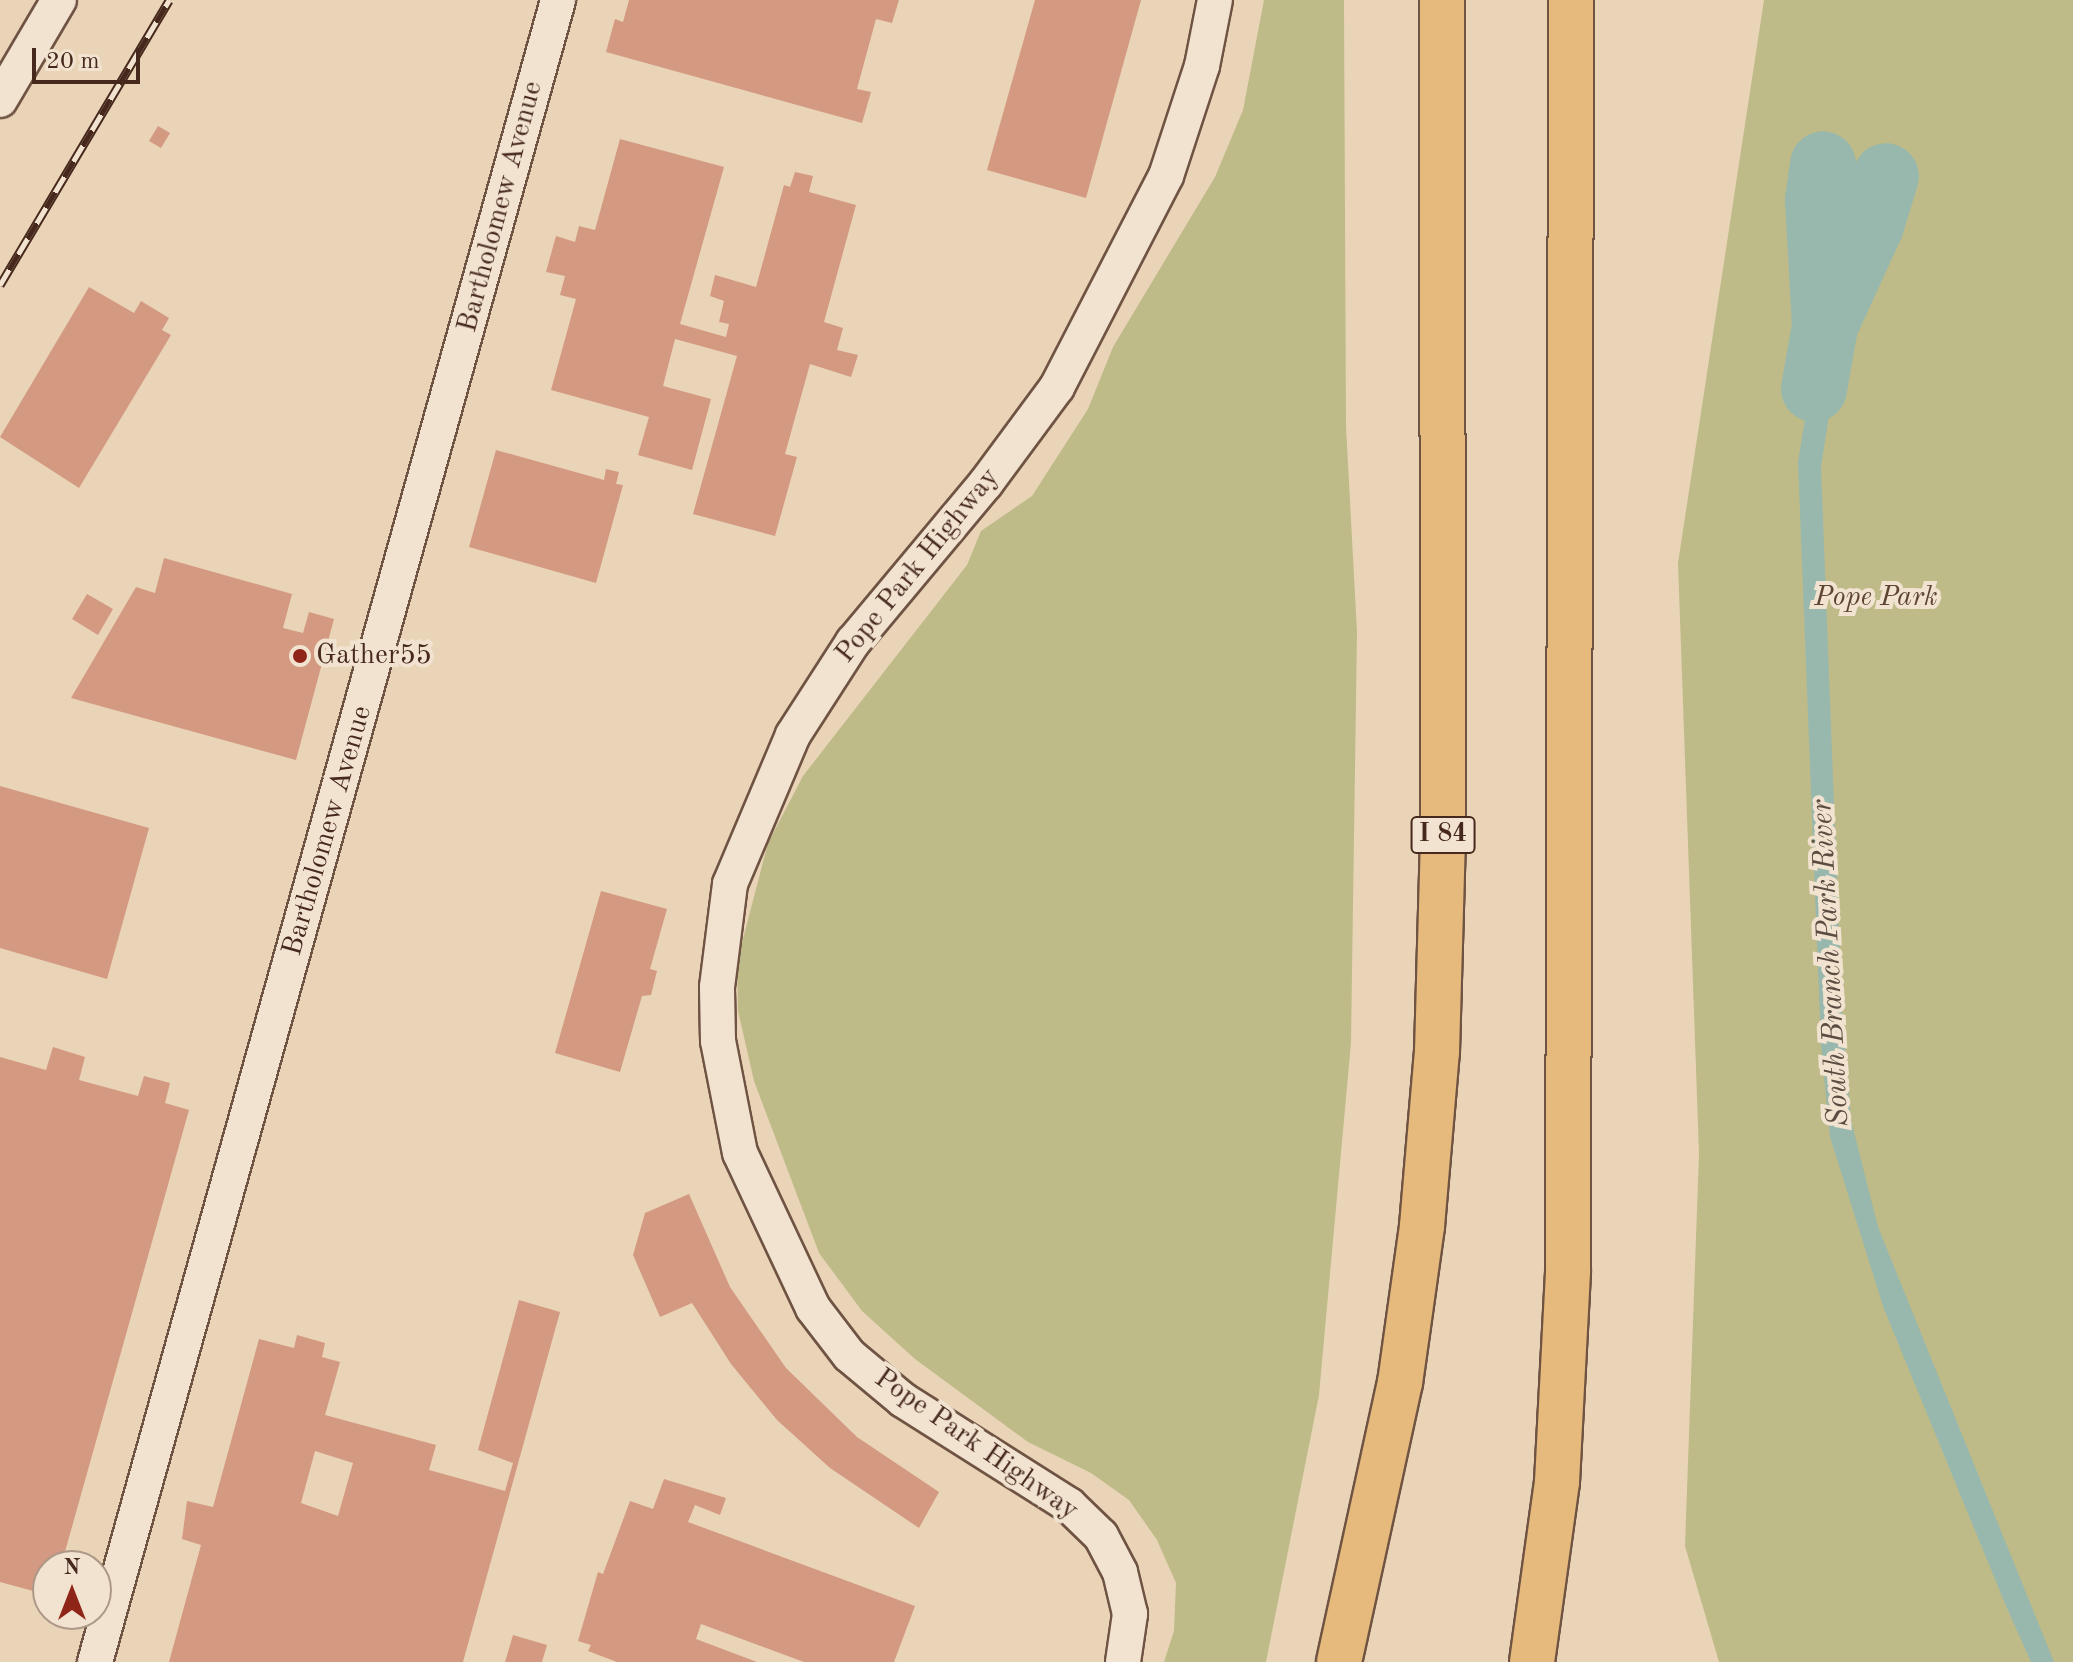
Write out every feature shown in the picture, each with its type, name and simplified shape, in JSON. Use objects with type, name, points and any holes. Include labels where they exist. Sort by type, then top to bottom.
[{"type":"highway","name":"I 84","points":[[1339,1662],[1400,1383],[1423,1211],[1437,1052],[1443,847],[1442,0]]},
{"type":"highway","points":[[1532,1662],[1557,1482],[1568,1269],[1571,0]]},
{"type":"street","points":[[0,100],[59,0]]},
{"type":"street","name":"Bartholomew Avenue","points":[[95,1662],[558,0]]},
{"type":"street","name":"Pope Park Highway","points":[[1123,1662],[1130,1614],[1120,1572],[1101,1536],[1069,1505],[903,1400],[849,1355],[813,1308],[740,1153],[718,1041],[717,987],[730,884],[793,735],[853,642],[986,483],[1057,387],[1166,176],[1202,66],[1215,0]]},
{"type":"green space","points":[[1264,0],[1344,0],[1346,426],[1357,632],[1351,1043],[1319,1395],[1266,1662],[1164,1662],[1174,1631],[1176,1583],[1157,1540],[1129,1500],[1091,1473],[1028,1442],[915,1359],[862,1311],[819,1253],[754,1081],[738,1011],[737,962],[768,843],[803,776],[967,565],[981,531],[1032,496],[1088,409],[1113,347],[1215,177],[1243,110]]},
{"type":"green space","name":"Pope Park","points":[[1764,0],[2073,0],[2073,1662],[1719,1662],[1685,1546],[1699,1153],[1678,563]]},
{"type":"water","points":[[1825,295],[1847,299],[1821,467],[1842,1012],[1851,1120],[1878,1227],[2054,1662],[2031,1662],[2006,1606],[1884,1309],[1830,1137],[1821,1045],[1798,462]]},
{"type":"building","points":[[629,0],[899,0],[892,23],[876,19],[857,89],[871,92],[862,123],[606,52],[615,19],[623,22]]},
{"type":"building","points":[[1035,0],[1141,0],[1086,198],[987,170]]},
{"type":"building","points":[[158,126],[170,133],[161,148],[149,141]]},
{"type":"building","points":[[620,139],[724,167],[680,324],[726,337],[729,324],[719,322],[724,301],[710,296],[715,275],[756,287],[784,185],[790,187],[795,172],[813,176],[809,192],[856,205],[824,322],[843,328],[837,350],[858,355],[851,377],[810,364],[785,454],[797,457],[775,536],[693,514],[737,356],[675,339],[663,386],[711,399],[692,470],[638,455],[649,417],[551,390],[576,299],[560,295],[565,276],[546,272],[556,236],[575,242],[579,226],[595,230]]},
{"type":"building","points":[[89,287],[134,313],[141,301],[169,318],[162,330],[171,335],[79,488],[0,437]]},
{"type":"building","points":[[496,450],[604,480],[606,469],[619,472],[616,484],[623,485],[596,583],[469,547]]},
{"type":"building","points":[[164,558],[292,594],[283,628],[303,633],[309,612],[334,619],[296,760],[71,698],[136,587],[155,593]]},
{"type":"building","points":[[87,594],[113,609],[98,635],[72,619]]},
{"type":"building","points":[[0,786],[149,828],[107,979],[0,948]]},
{"type":"building","points":[[601,891],[667,909],[650,969],[657,971],[651,995],[642,996],[620,1072],[555,1053]]},
{"type":"building","points":[[53,1047],[85,1057],[79,1080],[138,1096],[144,1076],[170,1083],[165,1103],[189,1110],[65,1550],[32,1550],[32,1591],[0,1582],[0,1057],[46,1070]]},
{"type":"building","points":[[689,1194],[730,1287],[786,1368],[857,1437],[939,1492],[919,1528],[830,1468],[777,1420],[731,1364],[692,1303],[660,1317],[633,1255],[645,1213]]},
{"type":"building","points":[[519,1300],[560,1312],[463,1662],[169,1662],[201,1545],[182,1539],[187,1501],[213,1507],[259,1339],[294,1348],[297,1335],[325,1343],[322,1357],[340,1362],[325,1415],[436,1445],[429,1470],[505,1491],[513,1463],[478,1450]],"holes":[[[315,1451],[353,1463],[338,1516],[301,1503]]]},
{"type":"building","points":[[664,1479],[726,1498],[720,1515],[695,1505],[688,1522],[915,1606],[894,1662],[804,1662],[701,1624],[696,1639],[757,1662],[617,1662],[588,1651],[591,1645],[578,1641],[598,1572],[603,1574],[630,1501],[653,1509]]},
{"type":"building","points":[[513,1635],[547,1645],[542,1662],[505,1662]]},
{"type":"waterway","name":"South Branch Park River","points":[[1814,389],[1825,326],[1818,200],[1823,164]]},
{"type":"waterway","name":"South Branch Park River","points":[[1828,319],[1871,225],[1886,176]]},
{"type":"railway","points":[[0,285],[169,0]]},
{"type":"place","name":"Gather55","points":[[300,656]]}]
